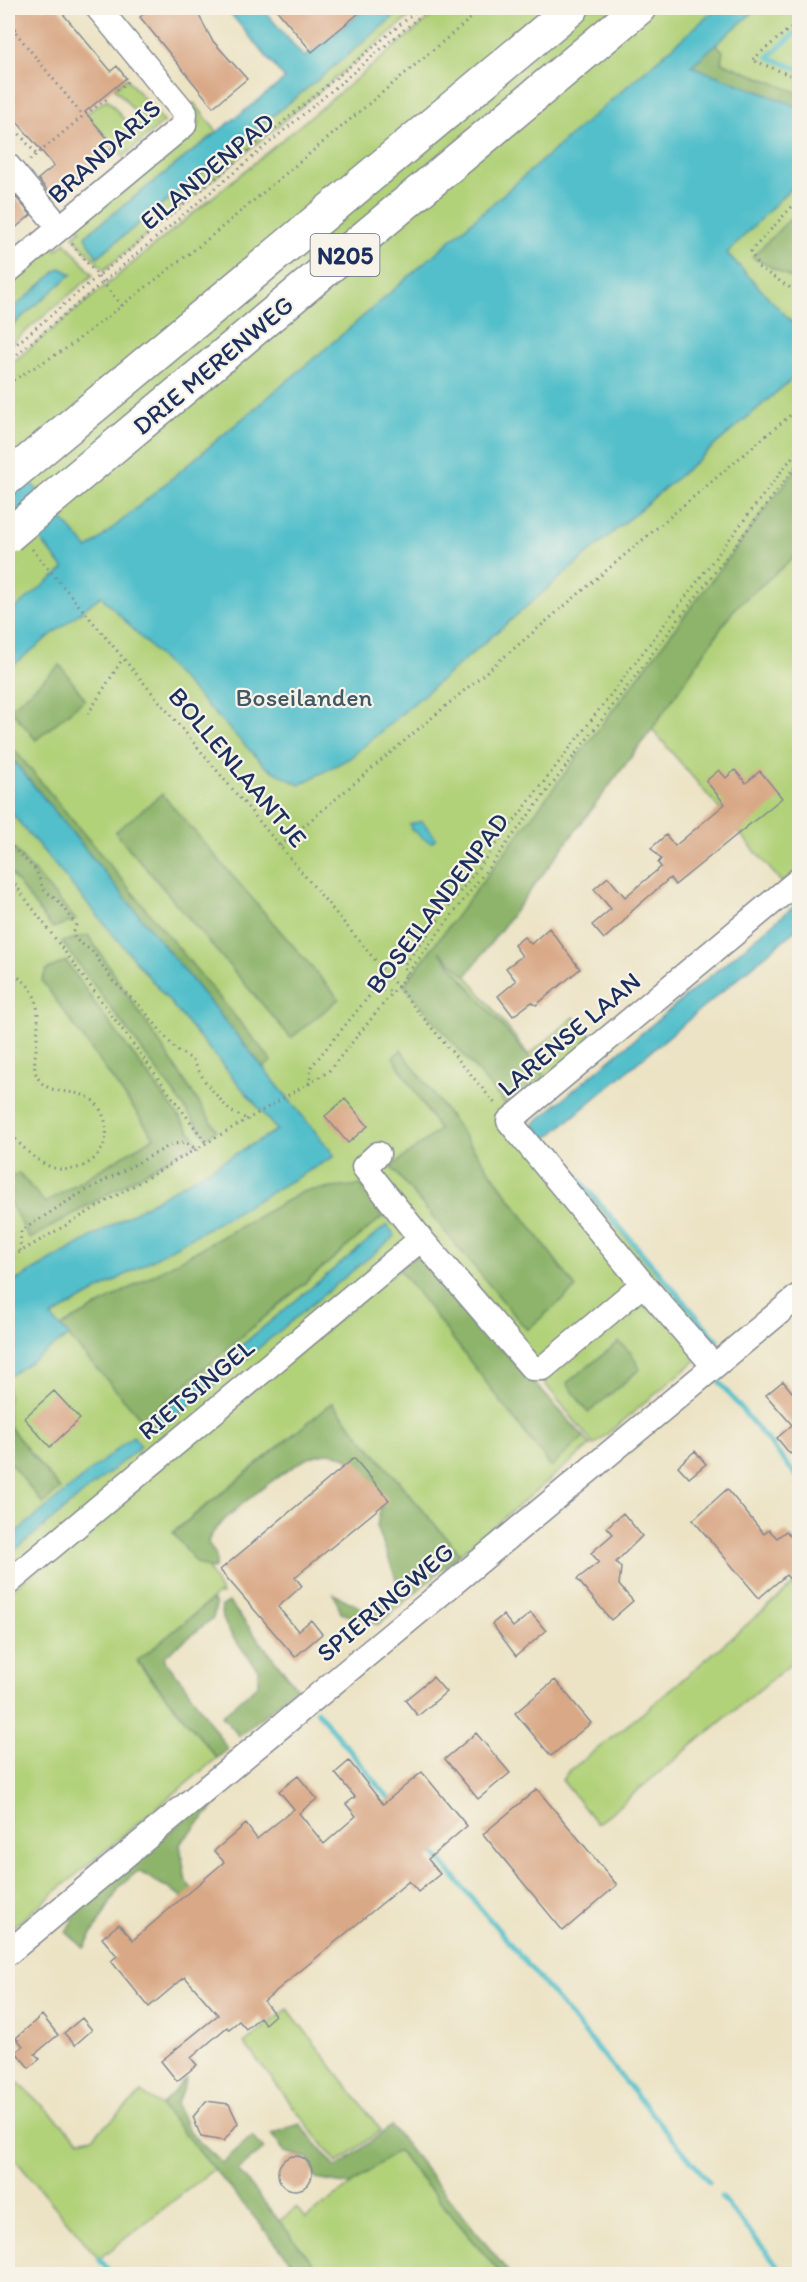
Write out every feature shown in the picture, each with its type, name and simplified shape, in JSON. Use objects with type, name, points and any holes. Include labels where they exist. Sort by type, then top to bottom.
[{"type":"highway","name":"DRIE MERENWEG","points":[[14,472],[572,8]]},
{"type":"highway","name":"DRIE MERENWEG","points":[[8,537],[639,8]]},
{"type":"street","name":"BRANDARIS","points":[[8,272],[183,125],[185,113],[98,8]]},
{"type":"street","points":[[11,170],[60,228]]},
{"type":"street","name":"LARENSE LAAN","points":[[714,1366],[643,1284],[509,1121],[800,879]]},
{"type":"street","points":[[378,1154],[364,1167],[421,1239],[532,1368],[543,1368],[643,1284]]},
{"type":"street","name":"RIETSINGEL","points":[[8,1583],[421,1239]]},
{"type":"street","name":"SPIERINGWEG","points":[[8,1953],[800,1295]]},
{"type":"path","points":[[8,351],[420,8]]},
{"type":"path","name":"EILANDENPAD","points":[[8,362],[430,8]]},
{"type":"path","points":[[8,383],[67,348],[203,243],[483,8]]},
{"type":"path","points":[[800,20],[752,60],[800,79]]},
{"type":"path","points":[[8,23],[83,116]]},
{"type":"path","points":[[11,170],[36,154],[107,99]]},
{"type":"path","points":[[8,120],[36,154]]},
{"type":"path","points":[[800,198],[750,251],[758,267],[800,294]]},
{"type":"path","points":[[60,228],[122,306]]},
{"type":"path","points":[[280,846],[800,407]]},
{"type":"path","points":[[406,975],[404,965],[800,447]]},
{"type":"path","name":"BOSEILANDENPAD","points":[[8,1259],[328,1072],[397,987],[800,460]]},
{"type":"path","name":"BOLLENLAANTJE","points":[[51,571],[509,1121]]},
{"type":"path","points":[[88,714],[123,658]]},
{"type":"path","points":[[8,843],[36,870],[43,889],[58,901],[76,922],[73,934],[75,939],[93,952],[113,981],[143,1009],[176,1050],[192,1059],[206,1083],[230,1111],[249,1119]]},
{"type":"path","points":[[8,874],[207,1144]]},
{"type":"path","points":[[8,972],[21,978],[33,990],[39,1017],[34,1062],[36,1076],[47,1088],[90,1096],[101,1110],[108,1128],[106,1143],[102,1151],[87,1162],[67,1169],[53,1168],[44,1163],[22,1146],[8,1131]]},
{"type":"path","points":[[309,1084],[311,1067],[374,990],[393,991]]},
{"type":"path","points":[[20,1251],[21,1231],[76,1196],[171,1145],[184,1142],[198,1150]]},
{"type":"green space","points":[[404,8],[420,8],[104,270],[73,236],[81,230],[76,224],[200,123],[189,107],[194,103],[217,132],[86,235],[97,257]]},
{"type":"green space","name":"Boseilanden","points":[[442,8],[799,8],[799,868],[782,883],[652,729],[466,975],[529,1055],[574,1017],[590,1034],[588,1045],[513,1107],[717,1343],[594,1445],[430,1240],[8,1581],[8,366]]},
{"type":"green space","points":[[716,44],[723,51],[721,62],[799,93],[799,107],[690,66]]},
{"type":"green space","points":[[126,78],[164,122],[123,157],[86,114],[107,99],[132,129],[142,120],[115,88]]},
{"type":"green space","points":[[799,210],[799,282],[752,257]]},
{"type":"green space","points":[[65,242],[93,275],[8,346],[8,329],[71,274],[60,268],[8,313],[8,281],[52,245],[57,250]]},
{"type":"green space","points":[[799,465],[799,553],[735,608],[652,729],[466,976],[439,951],[547,1079],[509,1109],[404,985]]},
{"type":"green space","points":[[60,665],[85,699],[36,740],[10,709]]},
{"type":"green space","points":[[8,745],[272,1061],[263,1068],[8,754]]},
{"type":"green space","points":[[162,794],[339,999],[291,1038],[115,832]]},
{"type":"green space","points":[[8,842],[76,920],[52,928],[8,870]]},
{"type":"green space","points":[[88,935],[217,1130],[206,1137],[62,942]]},
{"type":"green space","points":[[66,961],[198,1142],[30,1239],[8,1199],[8,1178],[19,1173],[45,1203],[154,1137],[42,981],[46,970]]},
{"type":"green space","points":[[401,1050],[576,1288],[527,1330],[391,1167],[439,1130],[393,1057]]},
{"type":"green space","points":[[362,1185],[382,1217],[143,1421],[60,1327],[304,1191]]},
{"type":"green space","points":[[416,1255],[591,1445],[460,1554],[332,1403],[173,1532],[197,1563],[208,1568],[222,1595],[218,1594],[137,1662],[217,1758],[8,1931],[8,1593]]},
{"type":"green space","points":[[417,1255],[584,1437],[551,1467],[399,1269]]},
{"type":"green space","points":[[619,1342],[632,1354],[640,1369],[588,1413],[567,1383]]},
{"type":"green space","points":[[332,1403],[460,1554],[378,1625],[341,1613],[334,1594],[365,1610],[400,1590],[377,1526],[383,1496],[356,1465],[343,1456],[319,1454],[299,1463],[269,1483],[236,1510],[212,1534],[208,1543],[216,1557],[215,1568],[211,1569],[197,1563],[173,1533]]},
{"type":"green space","points":[[8,1425],[60,1489],[43,1504],[8,1460]]},
{"type":"green space","points":[[799,1580],[799,1657],[597,1824],[562,1780],[568,1772],[649,1708]]},
{"type":"green space","points":[[212,1600],[216,1605],[213,1618],[165,1656],[165,1661],[184,1684],[228,1749],[217,1758],[137,1661]]},
{"type":"green space","points":[[229,1602],[297,1688],[239,1736],[222,1716],[258,1685],[258,1669],[224,1621],[222,1606]]},
{"type":"green space","points":[[220,1789],[220,1800],[180,1844],[186,1882],[223,1927],[216,1938],[180,1895],[138,1871],[120,1886],[84,1948],[66,1932],[78,1910]]},
{"type":"green space","points":[[288,2009],[381,2130],[337,2163],[244,2043]]},
{"type":"green space","points":[[8,2073],[79,2140],[93,2137],[142,2093],[161,2106],[214,2169],[99,2259],[8,2151]]},
{"type":"green space","points":[[187,2077],[176,2105],[190,2133],[222,2163],[252,2136],[264,2149],[238,2170],[322,2274],[302,2274],[161,2106]]},
{"type":"green space","points":[[300,2124],[336,2168],[391,2126],[510,2274],[501,2274],[398,2151],[350,2185],[316,2179],[310,2159],[285,2152],[271,2134]]},
{"type":"green space","points":[[396,2149],[501,2274],[322,2274],[278,2222],[296,2208],[306,2218]]},
{"type":"water","points":[[226,8],[262,8],[304,57],[367,8],[404,8],[97,257],[85,236],[285,79]]},
{"type":"water","points":[[717,8],[758,8],[691,66],[799,107],[799,180],[727,253],[799,330],[799,373],[350,758],[299,785],[266,767],[101,596],[8,669],[8,614],[64,569],[8,499],[8,456],[88,549],[345,332]]},
{"type":"water","points":[[60,268],[72,274],[8,329],[8,313]]},
{"type":"water","points":[[8,754],[335,1156],[51,1317],[69,1336],[8,1377],[8,1285],[277,1130],[8,809]]},
{"type":"water","points":[[422,821],[436,838],[432,842],[411,830],[410,824]]},
{"type":"water","points":[[799,902],[799,927],[545,1140],[533,1124]]},
{"type":"water","points":[[387,1225],[395,1236],[159,1430],[151,1420]]},
{"type":"water","points":[[133,1436],[141,1446],[8,1556],[8,1539]]},
{"type":"building","points":[[19,8],[58,8],[111,71],[117,66],[126,78],[85,112],[114,146],[53,197],[38,179],[54,166],[8,111],[8,36],[16,29],[8,18]]},
{"type":"building","points":[[151,8],[195,8],[212,40],[247,79],[213,107],[140,17]]},
{"type":"building","points":[[275,8],[365,8],[312,52]]},
{"type":"building","points":[[16,197],[31,215],[8,234],[8,204]]},
{"type":"building","points":[[719,770],[726,778],[735,770],[746,783],[760,771],[782,798],[675,885],[670,878],[604,939],[592,925],[611,909],[594,889],[608,877],[625,897],[661,867],[658,863],[661,859],[651,848],[666,835],[675,846],[725,804],[706,781]]},
{"type":"building","points":[[549,928],[580,969],[536,1005],[532,1002],[513,1016],[498,996],[516,981],[506,968],[522,956],[514,945],[524,937],[531,944]]},
{"type":"building","points":[[345,1099],[368,1126],[348,1143],[325,1116]]},
{"type":"building","points":[[783,1381],[792,1392],[800,1386],[800,1445],[790,1454],[777,1438],[792,1425],[766,1395]]},
{"type":"building","points":[[54,1391],[80,1419],[50,1447],[24,1418]]},
{"type":"building","points":[[695,1451],[706,1464],[689,1478],[678,1466]]},
{"type":"building","points":[[354,1458],[389,1500],[295,1577],[302,1586],[278,1607],[298,1631],[311,1620],[322,1634],[295,1657],[220,1570]]},
{"type":"building","points":[[727,1489],[764,1534],[769,1530],[777,1538],[786,1531],[800,1547],[800,1590],[786,1575],[759,1598],[693,1520]]},
{"type":"building","points":[[623,1513],[642,1536],[616,1562],[621,1568],[619,1585],[633,1601],[611,1620],[577,1579],[599,1562],[591,1553],[613,1534],[607,1527]]},
{"type":"building","points":[[531,1613],[546,1631],[516,1656],[492,1624],[503,1615],[513,1627]]},
{"type":"building","points":[[433,1677],[446,1692],[418,1716],[405,1700]]},
{"type":"building","points":[[555,1680],[591,1723],[551,1756],[515,1713]]},
{"type":"building","points":[[476,1733],[510,1773],[478,1799],[445,1759]]},
{"type":"building","points":[[349,1761],[383,1804],[422,1772],[467,1826],[428,1859],[440,1874],[418,1892],[409,1881],[264,2001],[275,2015],[265,2024],[260,2017],[246,2029],[239,2021],[229,2029],[227,2027],[191,2058],[197,2065],[177,2081],[161,2061],[218,2015],[185,1977],[149,2007],[111,1961],[117,1956],[102,1938],[119,1924],[133,1940],[224,1862],[214,1851],[246,1824],[257,1839],[294,1809],[279,1791],[298,1776],[317,1799],[299,1813],[324,1844],[356,1816],[346,1804],[355,1797],[335,1773]]},
{"type":"building","points":[[537,1789],[617,1885],[563,1931],[483,1834]]},
{"type":"building","points":[[42,2015],[58,2035],[35,2054],[40,2059],[29,2068],[16,2052],[23,2046],[16,2038]]},
{"type":"building","points":[[82,2018],[92,2030],[75,2045],[64,2033]]},
{"type":"building","points":[[206,2101],[229,2104],[238,2123],[224,2141],[201,2137],[193,2117]]},
{"type":"building","points":[[295,2156],[307,2161],[312,2173],[307,2185],[295,2190],[283,2185],[278,2173],[283,2161]]},
{"type":"waterway","points":[[799,69],[768,57],[800,29]]},
{"type":"waterway","points":[[545,1140],[717,1340]]},
{"type":"waterway","points":[[720,1383],[800,1480]]},
{"type":"waterway","points":[[317,1711],[393,1803]]},
{"type":"waterway","points":[[431,1849],[709,2182]]},
{"type":"waterway","points":[[721,2197],[785,2274]]},
{"type":"waterway","points":[[99,2259],[112,2274]]}]
